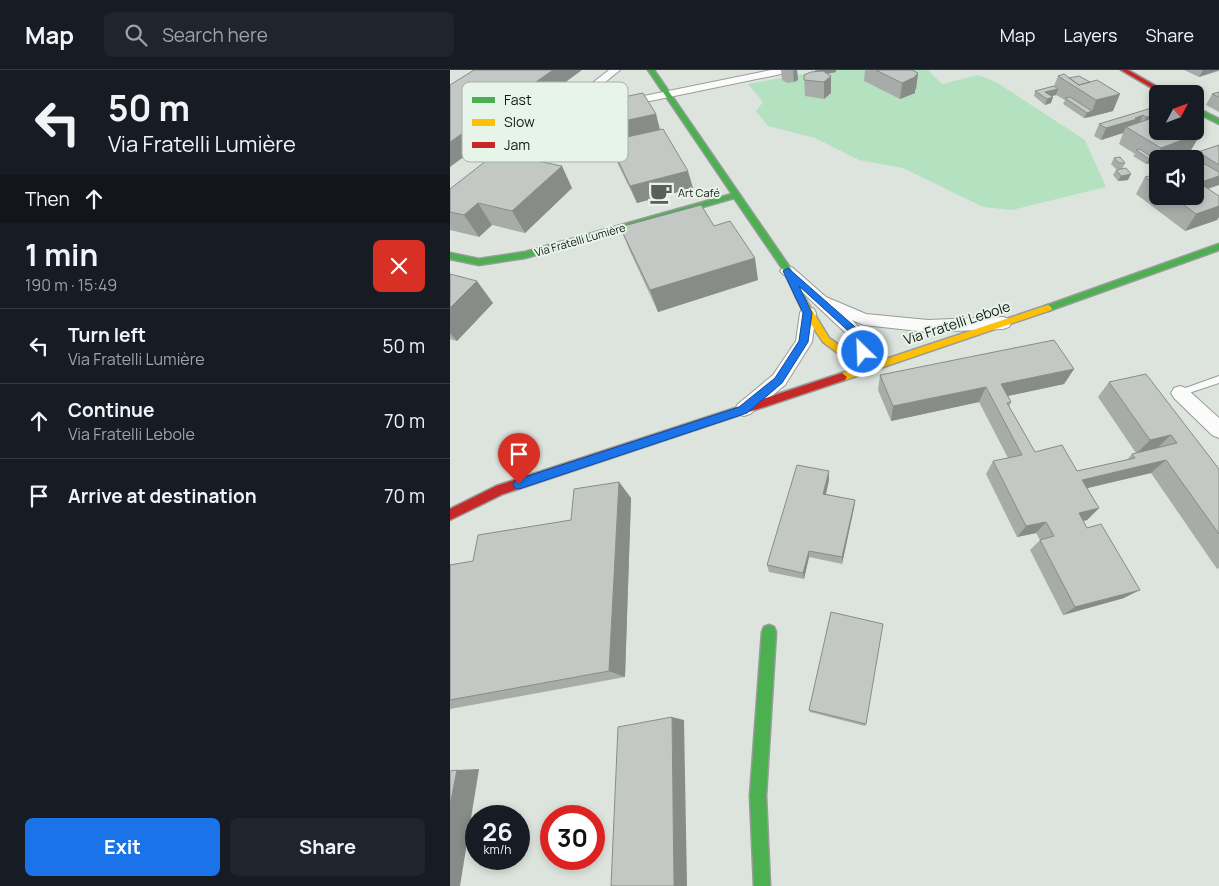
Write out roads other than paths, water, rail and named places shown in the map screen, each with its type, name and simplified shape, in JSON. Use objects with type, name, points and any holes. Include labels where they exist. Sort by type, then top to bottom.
[{"type":"street","points":[[600,82],[615,70]]},
{"type":"street","points":[[652,70],[788,271],[808,313],[826,340],[867,369]]},
{"type":"street","points":[[628,102],[786,70]]},
{"type":"street","points":[[1124,70],[1151,85]]},
{"type":"street","points":[[1204,114],[1219,122]]},
{"type":"street","points":[[450,200],[499,162]]},
{"type":"street","name":"Via Fratelli Lumière","points":[[450,256],[478,262],[525,256],[736,195]]},
{"type":"street","name":"Via Fratelli Lebole","points":[[450,515],[500,490],[1007,323],[1219,247]]},
{"type":"street","points":[[788,271],[859,336],[867,369]]},
{"type":"street","points":[[824,302],[864,319],[919,326],[1007,323]]},
{"type":"street","points":[[743,410],[779,380],[804,342],[808,313]]},
{"type":"street","points":[[1180,393],[1219,430]]},
{"type":"street","points":[[762,886],[758,796],[768,632]]},
{"type":"lane","points":[[1180,393],[1219,379]]},
{"type":"place","name":"Art Café","points":[[661,193]]}]
